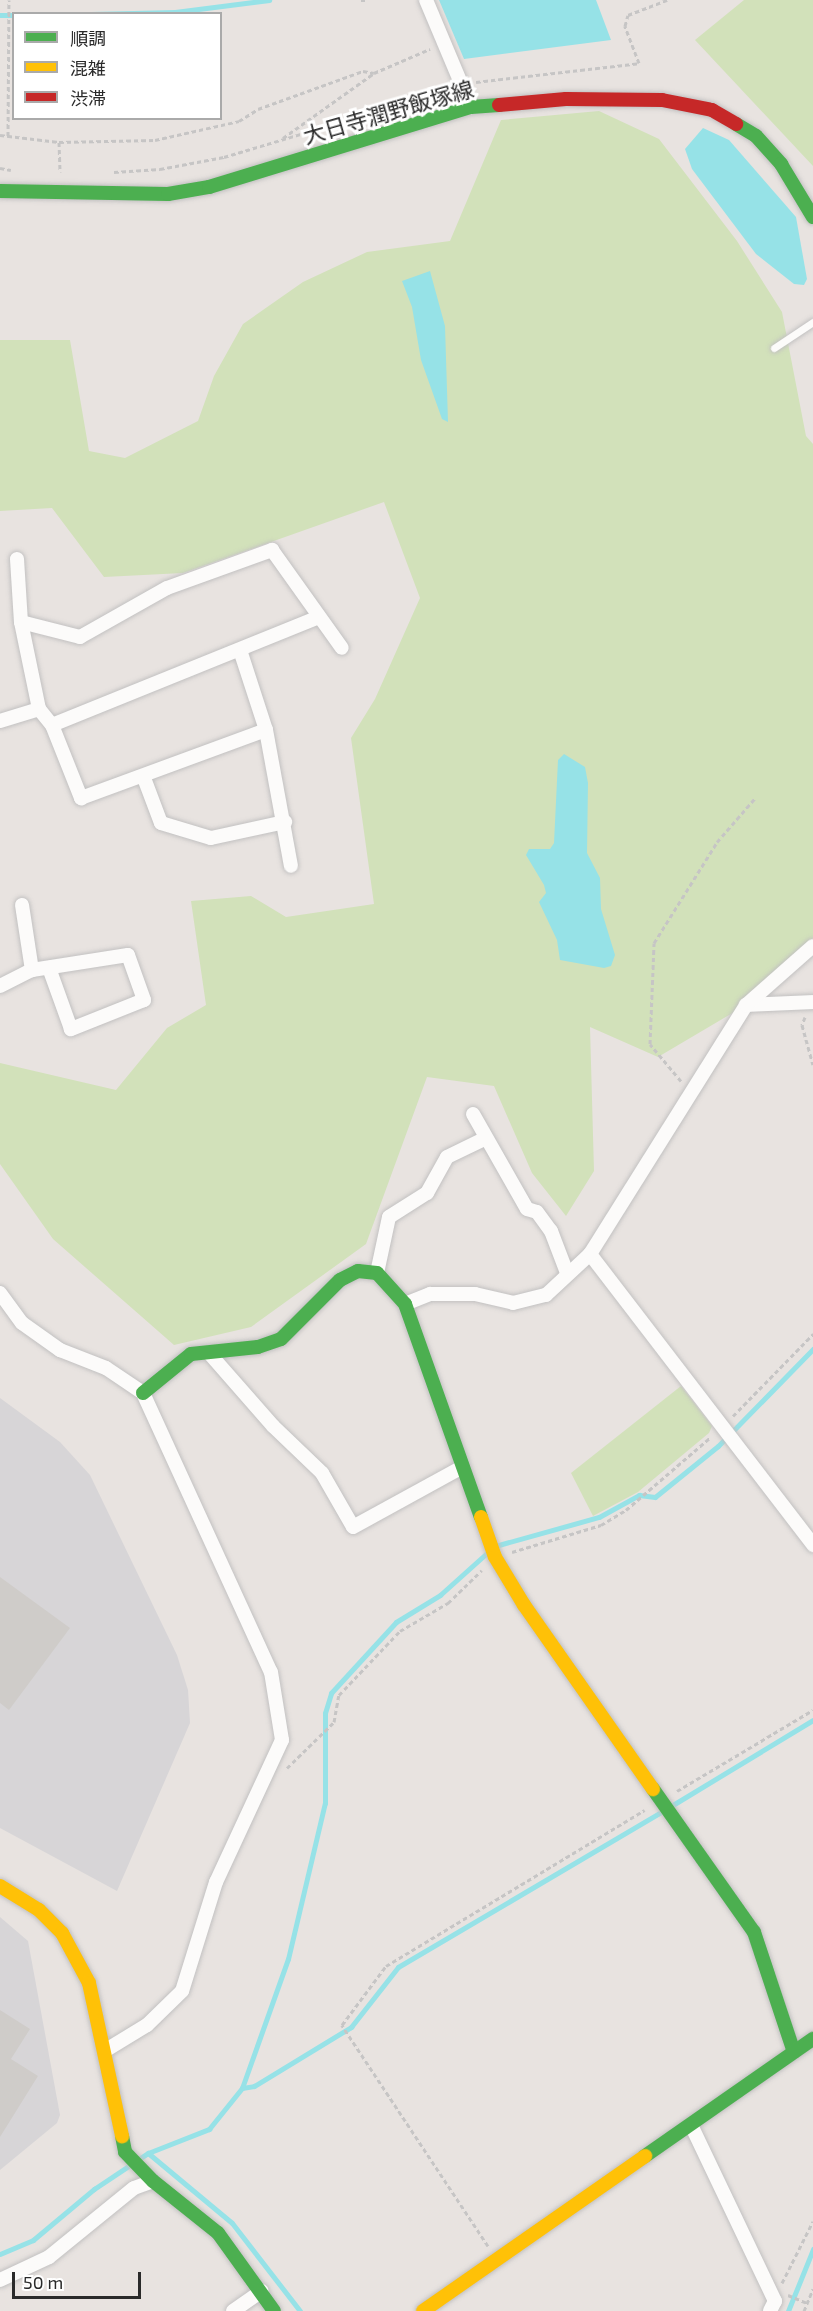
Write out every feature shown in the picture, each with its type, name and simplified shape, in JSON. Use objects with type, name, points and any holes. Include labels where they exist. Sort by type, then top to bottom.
[{"type":"street","points":[[426,0],[471,107]]},
{"type":"street","name":"大日寺潤野飯塚線","points":[[0,191],[178,192],[471,107],[566,99],[640,100],[712,110],[756,136],[781,164],[813,217]]},
{"type":"street","points":[[21,622],[80,637],[167,588],[272,550],[342,648]]},
{"type":"street","points":[[17,559],[21,622],[39,709],[52,725],[81,798],[144,778],[266,730]]},
{"type":"street","points":[[52,725],[319,616]]},
{"type":"street","points":[[240,650],[266,730],[285,822],[291,866]]},
{"type":"street","points":[[0,721],[39,709]]},
{"type":"street","points":[[144,778],[161,823],[212,838],[285,822]]},
{"type":"street","points":[[22,905],[32,970]]},
{"type":"street","points":[[405,1304],[430,1294],[475,1294],[513,1303],[546,1295],[590,1254],[746,1005],[813,946]]},
{"type":"street","points":[[0,986],[32,970],[128,955],[144,1000],[71,1029],[49,968]]},
{"type":"street","points":[[746,1005],[811,1003]]},
{"type":"street","points":[[473,1114],[484,1139],[527,1209],[537,1212],[551,1231],[567,1273]]},
{"type":"street","points":[[377,1273],[389,1217],[427,1193],[447,1157],[484,1139]]},
{"type":"street","points":[[590,1254],[813,1545]]},
{"type":"street","points":[[144,1393],[191,1354],[209,1353],[281,1339],[340,1280],[358,1271],[377,1273],[405,1304],[495,1557],[524,1605],[754,1932],[794,2052]]},
{"type":"street","points":[[0,1293],[22,1323],[60,1350],[106,1368],[144,1393],[271,1672],[282,1740],[216,1882],[182,1991],[147,2025],[106,2050]]},
{"type":"street","points":[[209,1353],[273,1426],[322,1473],[353,1527],[462,1467]]},
{"type":"street","points":[[0,1886],[39,1910],[62,1933],[89,1983],[106,2050],[125,2152],[153,2181],[218,2233],[262,2291],[274,2311]]},
{"type":"street","points":[[423,2311],[692,2127],[813,2039]]},
{"type":"street","points":[[692,2127],[775,2301],[770,2311]]},
{"type":"street","points":[[0,2280],[49,2257],[134,2188],[153,2181]]},
{"type":"street","points":[[233,2311],[262,2291]]},
{"type":"lane","points":[[774,348],[813,322]]},
{"type":"path","points":[[8,136],[9,0]]},
{"type":"path","points":[[105,172],[160,170],[279,140],[462,83],[639,63],[625,26],[628,15],[666,0]]},
{"type":"path","points":[[279,140],[374,73],[434,48],[429,38]]},
{"type":"path","points":[[0,135],[59,142],[155,140],[240,121],[258,109],[363,71],[374,73]]},
{"type":"path","points":[[59,142],[58,172],[71,172]]},
{"type":"path","points":[[0,168],[21,170]]},
{"type":"path","points":[[690,1092],[650,1044],[654,944],[717,842],[756,797]]},
{"type":"path","points":[[811,1003],[802,1025],[813,1065]]},
{"type":"path","points":[[279,1775],[334,1722],[339,1695],[400,1631],[448,1603],[495,1557],[601,1525],[626,1510],[723,1427],[813,1334]]},
{"type":"path","points":[[497,2260],[342,2025],[386,1966],[813,1710]]},
{"type":"path","points":[[807,2303],[778,2291],[813,2221]]},
{"type":"path","points":[[804,2311],[813,2289]]},
{"type":"shaded area","points":[[0,1398],[60,1442],[90,1475],[177,1655],[188,1690],[190,1723],[117,1891],[0,1828]]},
{"type":"shaded area","points":[[0,1917],[28,1941],[60,2115],[57,2123],[0,2170]]},
{"type":"green space","points":[[744,0],[813,0],[813,166],[695,40]]},
{"type":"green space","points":[[599,111],[659,139],[737,241],[782,312],[806,436],[813,444],[813,947],[746,1005],[658,1057],[590,1027],[594,1171],[566,1216],[532,1173],[494,1086],[427,1077],[366,1244],[251,1327],[174,1345],[53,1239],[0,1164],[0,1063],[116,1090],[167,1028],[206,1005],[191,901],[251,896],[286,917],[374,904],[351,738],[375,699],[420,598],[384,502],[183,573],[104,577],[52,508],[0,511],[0,340],[70,340],[89,451],[125,458],[198,421],[214,376],[243,324],[303,282],[367,252],[450,241],[501,120]]},
{"type":"green space","points":[[681,1386],[712,1426],[709,1433],[638,1492],[593,1516],[571,1473]]},
{"type":"water","points":[[439,0],[596,0],[611,40],[464,59]]},
{"type":"water","points":[[703,128],[729,140],[796,217],[807,279],[804,285],[794,284],[756,254],[692,169],[685,149]]},
{"type":"water","points":[[430,271],[445,326],[448,422],[442,419],[421,360],[412,307],[402,281]]},
{"type":"water","points":[[564,754],[585,767],[588,783],[587,853],[600,878],[601,909],[615,955],[611,966],[604,968],[560,960],[557,940],[539,902],[546,893],[544,885],[526,855],[529,849],[550,849],[554,843],[558,760]]},
{"type":"building","points":[[0,1577],[70,1628],[9,1710],[0,1703]]},
{"type":"building","points":[[0,2010],[30,2029],[11,2059],[38,2076],[0,2137]]},
{"type":"waterway","points":[[175,12],[269,0]]},
{"type":"waterway","points":[[0,15],[12,15]]},
{"type":"waterway","points":[[495,1546],[599,1517],[639,1495],[655,1497],[718,1446],[813,1349]]},
{"type":"waterway","points":[[0,2254],[33,2240],[94,2189],[148,2153],[209,2129],[242,2088],[288,1959],[325,1803],[325,1713],[331,1693],[396,1622],[440,1595],[488,1552]]},
{"type":"waterway","points":[[671,1806],[813,1720]]},
{"type":"waterway","points":[[242,2088],[254,2086],[351,2027],[398,1967],[663,1811]]},
{"type":"waterway","points":[[148,2153],[232,2223],[300,2311]]},
{"type":"waterway","points":[[788,2311],[813,2249]]},
{"type":"traffic: fast","points":[[0,191],[168,194],[209,187],[471,107],[499,105]]},
{"type":"traffic: fast","points":[[736,124],[756,136],[781,164],[813,217]]},
{"type":"traffic: fast","points":[[143,1393],[191,1354],[258,1347],[281,1339],[340,1280],[358,1271],[377,1273],[405,1304],[481,1517]]},
{"type":"traffic: fast","points":[[653,1789],[754,1932],[794,2052]]},
{"type":"traffic: fast","points":[[645,2156],[813,2039]]},
{"type":"traffic: fast","points":[[122,2136],[125,2152],[153,2181],[218,2233],[274,2311]]},
{"type":"traffic: slow","points":[[481,1517],[495,1557],[524,1605],[653,1789]]},
{"type":"traffic: slow","points":[[0,1886],[39,1910],[62,1933],[89,1983],[122,2136]]},
{"type":"traffic: slow","points":[[423,2311],[645,2156]]},
{"type":"traffic: jam","points":[[499,105],[566,99],[662,100],[712,110],[736,124]]}]
